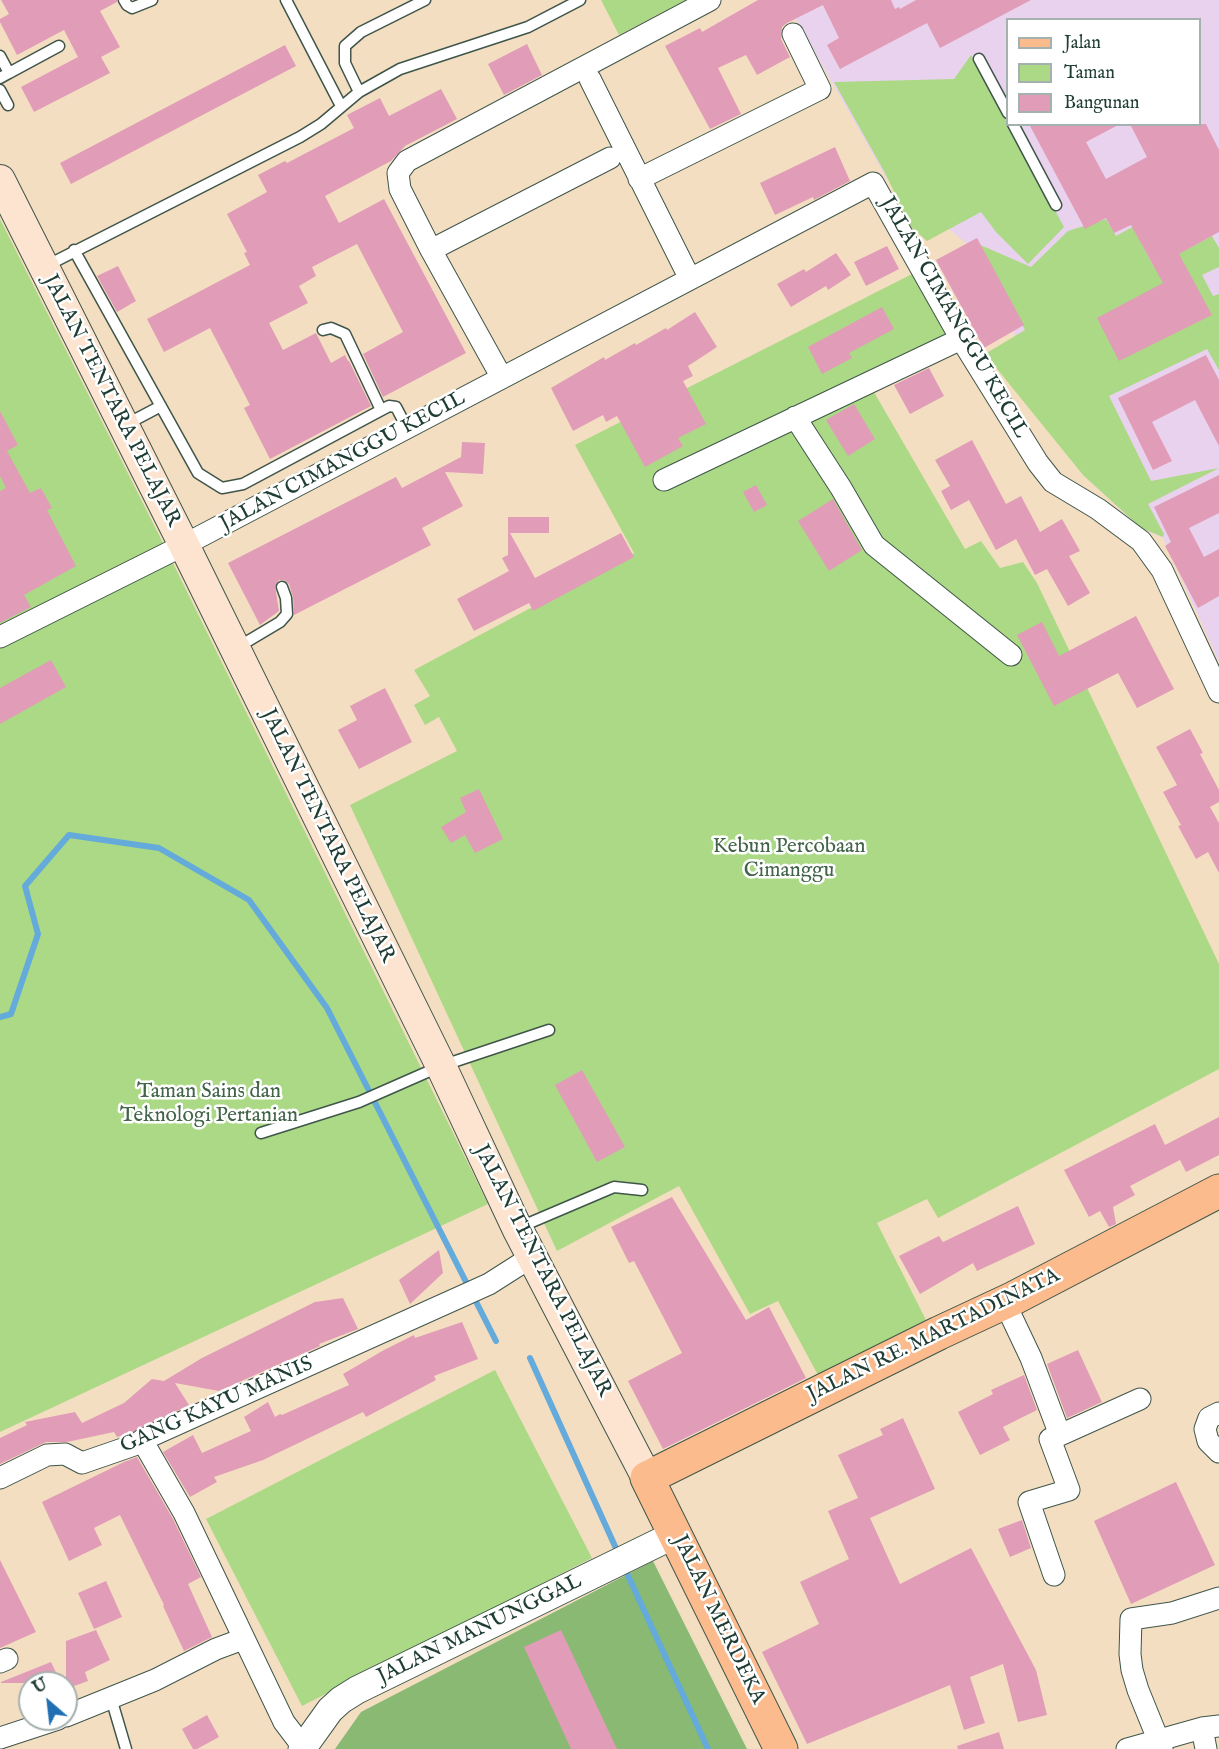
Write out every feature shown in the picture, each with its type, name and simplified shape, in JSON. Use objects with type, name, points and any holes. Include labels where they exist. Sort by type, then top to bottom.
[{"type":"main road","name":"JALAN TENTARA PELAJAR","points":[[0,180],[122,427],[235,648],[441,1066],[517,1228],[650,1485]]},
{"type":"main road","name":"JALAN RE. MARTADINATA","points":[[650,1485],[822,1400],[1219,1191]]},
{"type":"main road","name":"JALAN RE. MARTADINATA","points":[[822,1400],[1012,1318],[1219,1215]]},
{"type":"main road","name":"JALAN MERDEKA","points":[[650,1485],[781,1749]]},
{"type":"street","points":[[502,378],[430,250],[400,189],[398,173],[407,160],[710,0]]},
{"type":"street","points":[[639,179],[820,89],[793,34]]},
{"type":"street","points":[[590,79],[690,279]]},
{"type":"street","points":[[430,250],[610,158]]},
{"type":"street","name":"JALAN CIMANGGU KECIL","points":[[0,637],[184,545],[873,183],[961,339],[1038,463],[1053,482],[1098,509],[1141,541],[1162,570],[1219,692]]},
{"type":"street","points":[[664,480],[961,339]]},
{"type":"street","points":[[795,417],[842,488],[874,545],[1011,655]]},
{"type":"street","name":"GANG KAYU MANIS","points":[[0,1478],[47,1455],[65,1454],[82,1463],[137,1444],[489,1284],[533,1256]]},
{"type":"street","points":[[1012,1318],[1031,1358],[1060,1436]]},
{"type":"street","points":[[1053,1575],[1029,1502],[1069,1490],[1050,1440],[1140,1399]]},
{"type":"street","points":[[1219,1413],[1209,1418],[1205,1423],[1205,1430],[1208,1441],[1219,1452]]},
{"type":"street","points":[[142,1440],[184,1513],[284,1722],[302,1748]]},
{"type":"street","name":"JALAN MANUNGGAL","points":[[302,1748],[330,1710],[341,1700],[676,1534]]},
{"type":"street","points":[[1161,1744],[1132,1670],[1131,1619],[1172,1613],[1219,1598]]},
{"type":"street","points":[[78,1711],[155,1680],[216,1649],[243,1639]]},
{"type":"street","points":[[1127,1749],[1161,1744],[1211,1727]]},
{"type":"street","points":[[1206,1749],[1211,1727]]},
{"type":"street","points":[[0,1738],[21,1731]]},
{"type":"lane","points":[[124,0],[132,8],[152,0]]},
{"type":"lane","points":[[286,0],[341,106]]},
{"type":"lane","points":[[359,92],[345,63],[345,46],[361,32],[425,0]]},
{"type":"lane","points":[[44,267],[300,137],[321,124],[359,92],[400,69],[528,27],[580,0]]},
{"type":"lane","points":[[0,56],[4,76],[59,46]]},
{"type":"lane","points":[[979,59],[1006,109]]},
{"type":"lane","points":[[0,90],[8,105]]},
{"type":"lane","points":[[1014,126],[1056,205]]},
{"type":"lane","points":[[74,250],[198,473],[222,488],[243,484],[389,406],[396,407],[407,428]]},
{"type":"lane","points":[[323,330],[331,328],[345,334],[381,410]]},
{"type":"lane","points":[[122,427],[161,406]]},
{"type":"lane","points":[[235,648],[280,622],[286,614],[286,598],[282,587]]},
{"type":"lane","points":[[261,1133],[359,1102],[441,1066],[549,1030]]},
{"type":"lane","points":[[517,1228],[608,1189],[627,1187],[642,1190]]},
{"type":"lane","points":[[111,1698],[126,1749]]},
{"type":"shaded area","points":[[785,0],[1219,0],[1219,662],[1163,538],[1141,528],[1083,475],[972,248],[887,179]]},
{"type":"green space","points":[[601,0],[686,0],[619,35]]},
{"type":"green space","points":[[971,55],[1006,120],[1006,126],[1009,126],[1064,227],[1028,264],[996,232],[981,212],[927,241],[911,227],[885,173],[834,82],[954,79]]},
{"type":"green space","points":[[1193,194],[1201,208],[1141,243],[1154,267],[1212,236],[1219,248],[1219,267],[1202,275],[1213,296],[1219,294],[1219,370],[1207,349],[1109,396],[1151,481],[1219,468],[1148,504],[1164,534],[1163,537],[1141,528],[1083,475],[985,354],[1025,330],[978,244],[1031,267],[1068,231],[1106,219],[1116,236]]},
{"type":"green space","name":"Taman Sains dan Teknologi Pertanian","points":[[0,219],[166,549],[488,1204],[0,1432]]},
{"type":"green space","name":"Kebun Percobaan Cimanggu","points":[[914,273],[952,345],[871,387],[965,549],[981,541],[1000,568],[1023,562],[1037,583],[1219,964],[1219,1069],[938,1218],[927,1199],[877,1223],[926,1320],[818,1375],[778,1301],[750,1314],[679,1186],[557,1251],[350,805],[457,751],[439,717],[425,725],[414,705],[430,696],[414,670],[634,553],[575,445]]},
{"type":"green space","points":[[495,1370],[592,1558],[302,1706],[206,1519]]},
{"type":"green space","points":[[653,1561],[747,1749],[335,1749],[361,1712]]},
{"type":"building","points":[[1,0],[117,0],[100,11],[120,47],[101,57],[110,73],[34,112],[21,87],[78,57],[64,30],[17,55],[0,22],[0,19],[9,14]]},
{"type":"building","points":[[758,0],[891,0],[895,9],[899,7],[900,9],[916,0],[1031,0],[940,48],[927,23],[840,69],[827,45],[839,38],[823,5],[782,27],[781,39],[790,57],[757,75],[746,55],[718,68],[741,114],[710,129],[665,46],[700,28],[702,32]]},
{"type":"building","points":[[527,44],[542,75],[504,95],[488,64]]},
{"type":"building","points":[[285,45],[296,66],[71,184],[60,163]]},
{"type":"building","points":[[441,89],[457,119],[405,146],[391,161],[325,196],[339,223],[384,199],[466,353],[383,397],[363,354],[403,332],[357,244],[312,267],[316,276],[299,286],[308,303],[269,323],[283,350],[316,333],[331,363],[345,355],[371,406],[270,459],[244,408],[250,405],[210,328],[164,352],[147,319],[250,265],[244,253],[247,252],[227,214],[267,192],[258,175],[285,161],[287,163],[354,128],[347,115],[380,98],[389,116]]},
{"type":"building","points":[[1201,124],[1206,124],[1219,150],[1219,232],[1179,254],[1212,315],[1119,361],[1097,318],[1163,283],[1131,225],[1114,233],[1106,218],[1085,229],[1030,126],[1116,126],[1086,142],[1106,179],[1147,157],[1131,126],[1201,126]]},
{"type":"building","points":[[835,147],[850,181],[814,200],[813,197],[775,215],[760,183]]},
{"type":"building","points":[[977,238],[1024,325],[984,348],[936,260]]},
{"type":"building","points":[[887,246],[899,269],[866,286],[854,262]]},
{"type":"building","points":[[836,253],[851,275],[828,290],[826,286],[791,307],[777,284],[804,269],[806,272]]},
{"type":"building","points":[[118,266],[136,301],[117,312],[97,276]]},
{"type":"building","points":[[882,307],[894,329],[849,353],[852,358],[822,374],[808,347]]},
{"type":"building","points":[[695,312],[717,347],[688,366],[693,376],[683,381],[706,424],[678,438],[683,446],[645,467],[617,416],[606,422],[603,415],[573,431],[551,388],[604,357],[605,360],[666,328],[667,330]]},
{"type":"building","points":[[1206,355],[1219,380],[1219,446],[1195,400],[1152,422],[1172,461],[1153,470],[1118,398]]},
{"type":"building","points":[[929,368],[944,396],[910,414],[894,385]]},
{"type":"building","points":[[854,404],[875,439],[848,456],[826,420]]},
{"type":"building","points":[[0,411],[18,445],[7,451],[30,493],[41,488],[52,508],[47,510],[76,566],[24,595],[31,607],[0,623],[0,491],[6,488],[0,476]]},
{"type":"building","points":[[972,440],[1006,504],[1021,496],[1040,532],[1062,519],[1080,551],[1069,556],[1090,593],[1068,606],[1047,569],[1035,575],[1016,539],[996,550],[969,500],[951,510],[941,491],[950,486],[935,460]]},
{"type":"building","points":[[462,442],[485,443],[483,474],[445,472],[463,506],[422,528],[431,545],[294,615],[293,597],[289,584],[284,580],[279,580],[275,586],[279,611],[260,625],[228,563],[396,477],[402,488],[461,457]]},
{"type":"building","points":[[1219,475],[1219,513],[1189,528],[1204,557],[1219,549],[1219,596],[1198,608],[1165,546],[1171,542],[1154,507]]},
{"type":"building","points":[[756,485],[767,505],[754,512],[743,492]]},
{"type":"building","points":[[833,499],[862,550],[829,571],[798,521]]},
{"type":"building","points":[[508,517],[549,517],[549,533],[510,533],[535,578],[621,533],[634,557],[533,611],[529,603],[474,631],[457,599],[509,571],[502,558],[508,555]]},
{"type":"building","points":[[1136,616],[1174,689],[1137,708],[1118,673],[1054,706],[1017,635],[1042,622],[1059,656]]},
{"type":"building","points":[[51,660],[66,687],[0,724],[0,688]]},
{"type":"building","points":[[385,688],[412,742],[359,769],[338,730],[357,720],[350,706]]},
{"type":"building","points":[[1190,729],[1219,790],[1219,802],[1210,807],[1219,823],[1219,873],[1208,852],[1196,859],[1163,792],[1177,785],[1156,747]]},
{"type":"building","points":[[479,789],[503,839],[475,853],[465,835],[451,843],[441,827],[466,812],[460,798]]},
{"type":"building","points":[[582,1070],[625,1147],[597,1162],[555,1085]]},
{"type":"building","points":[[1219,1117],[1219,1155],[1186,1172],[1180,1160],[1130,1186],[1135,1195],[1113,1207],[1116,1224],[1109,1227],[1100,1211],[1089,1217],[1064,1170],[1155,1124],[1165,1145]]},
{"type":"building","points":[[672,1197],[746,1320],[769,1307],[806,1378],[663,1449],[628,1381],[682,1353],[634,1261],[629,1263],[611,1227]]},
{"type":"building","points":[[1018,1206],[1035,1244],[977,1271],[973,1263],[920,1294],[899,1256],[939,1236],[943,1242]]},
{"type":"building","points":[[439,1250],[443,1273],[410,1304],[399,1280]]},
{"type":"building","points":[[343,1298],[358,1329],[319,1344],[320,1346],[219,1391],[175,1383],[189,1405],[131,1433],[117,1437],[114,1432],[67,1442],[46,1442],[0,1464],[0,1438],[27,1425],[25,1422],[75,1412],[82,1423],[124,1403],[152,1379],[164,1381],[202,1358],[315,1302]]},
{"type":"building","points":[[462,1322],[478,1359],[434,1376],[436,1380],[366,1417],[363,1412],[263,1460],[214,1477],[217,1482],[190,1497],[163,1452],[193,1435],[202,1453],[251,1431],[244,1417],[268,1402],[275,1417],[282,1415],[349,1385],[343,1374],[384,1350],[414,1335],[415,1338]]},
{"type":"building","points":[[1078,1350],[1102,1402],[1067,1418],[1047,1364]]},
{"type":"building","points":[[1024,1375],[1037,1410],[1003,1427],[1010,1440],[980,1455],[958,1412],[993,1394],[991,1390]]},
{"type":"building","points":[[903,1418],[935,1489],[870,1518],[900,1584],[971,1548],[1036,1670],[1047,1715],[1018,1722],[1003,1664],[970,1677],[985,1723],[964,1730],[950,1685],[807,1744],[762,1652],[819,1624],[800,1582],[849,1559],[828,1511],[858,1498],[838,1455],[883,1435],[880,1429]]},
{"type":"building","points":[[137,1457],[173,1519],[201,1577],[188,1584],[212,1637],[184,1651],[120,1515],[94,1528],[102,1545],[69,1561],[42,1502]]},
{"type":"building","points":[[1176,1482],[1215,1565],[1131,1604],[1094,1521]]},
{"type":"building","points":[[1022,1520],[1031,1548],[1010,1557],[998,1529]]},
{"type":"building","points":[[0,1560],[36,1632],[0,1648]]},
{"type":"building","points":[[106,1581],[122,1617],[94,1629],[78,1593]]},
{"type":"building","points":[[96,1630],[110,1660],[85,1672],[88,1681],[78,1685],[78,1671],[66,1671],[66,1641]]},
{"type":"building","points":[[561,1630],[617,1749],[571,1749],[524,1647]]},
{"type":"building","points":[[51,1662],[55,1671],[28,1671]]},
{"type":"building","points":[[18,1675],[18,1683],[1,1682]]},
{"type":"building","points":[[207,1715],[219,1737],[193,1749],[182,1729]]},
{"type":"building","points":[[999,1732],[1004,1749],[958,1749],[957,1746]]},
{"type":"waterway","points":[[0,1017],[11,1014],[38,934],[25,886],[69,835],[159,848],[249,900],[327,1008],[496,1341]]},
{"type":"waterway","points":[[530,1358],[619,1555]]},
{"type":"waterway","points":[[624,1567],[708,1749]]}]
